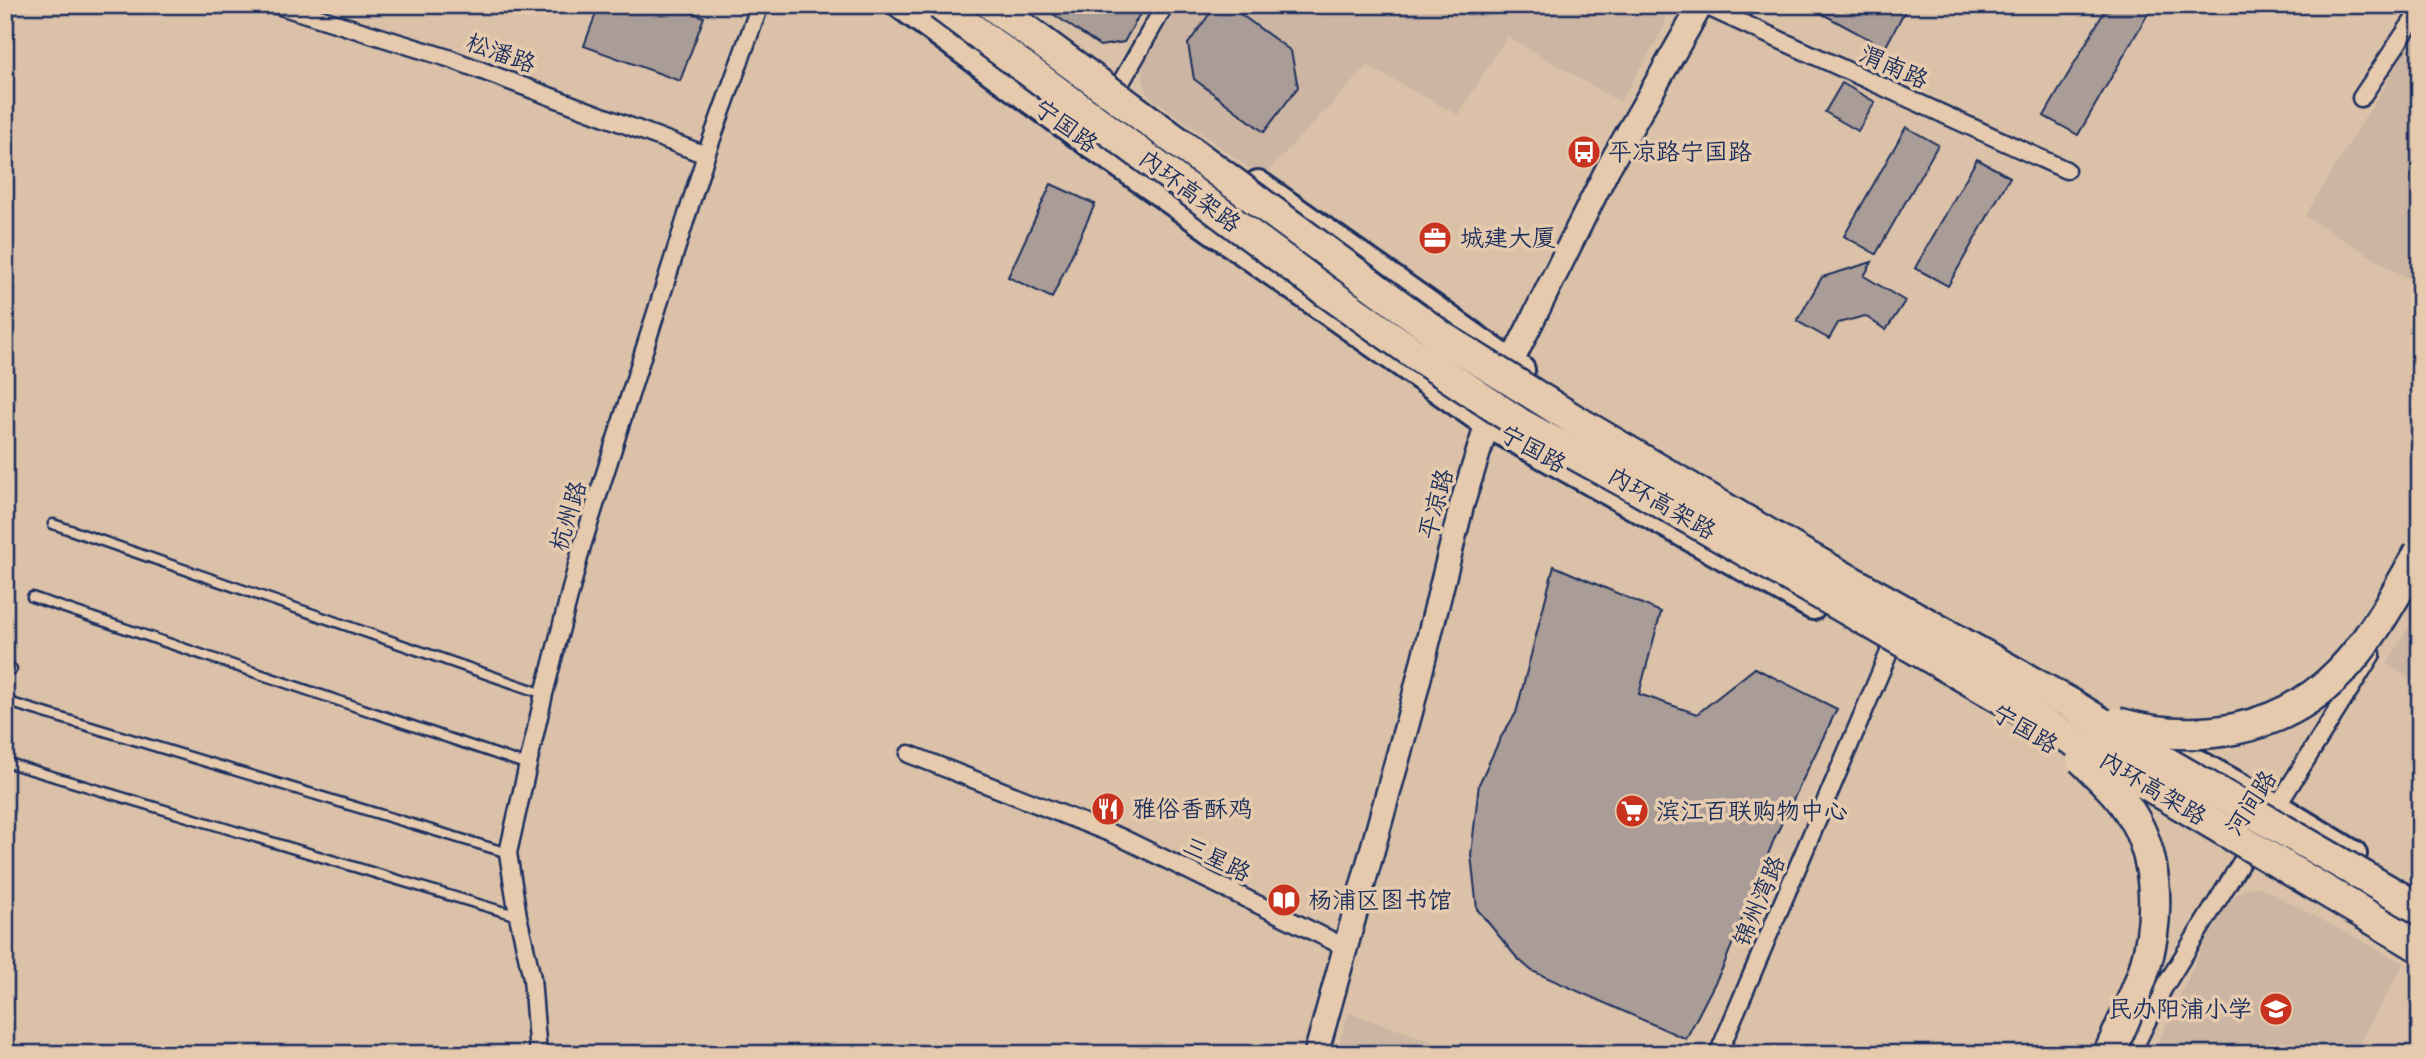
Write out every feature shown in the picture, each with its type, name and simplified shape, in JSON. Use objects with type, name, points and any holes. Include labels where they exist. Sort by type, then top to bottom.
[{"type":"highway","name":"内环高架路","points":[[940,5],[1326,292],[1522,425],[2022,710],[2420,947]]},
{"type":"highway","name":"内环高架路","points":[[992,5],[1445,339],[1573,419],[1797,551],[2069,703],[2150,753],[2420,909]]},
{"type":"highway","points":[[2069,703],[2111,722],[2142,730],[2184,734],[2238,730],[2277,716],[2312,696],[2340,672],[2379,621],[2420,552]]},
{"type":"highway","points":[[2022,710],[2074,752],[2115,791],[2134,818],[2147,846],[2153,873],[2152,935],[2144,969],[2109,1054]]},
{"type":"main road","name":"宁国路","points":[[901,5],[1090,144],[1486,423],[1891,650],[2420,961]]},
{"type":"main road","points":[[1007,5],[1509,363],[1895,596],[2276,807],[2420,896]]},
{"type":"main road","name":"平凉路","points":[[1316,1054],[1347,948],[1411,710],[1462,504],[1486,423],[1509,363],[1608,168],[1702,5]]},
{"type":"street","name":"松潘路","points":[[277,5],[448,58],[706,155]]},
{"type":"street","name":"杭州路","points":[[538,1054],[532,978],[508,853],[544,694],[582,546],[706,155],[760,5]]},
{"type":"street","points":[[1119,86],[1165,5]]},
{"type":"street","name":"渭南路","points":[[1702,5],[2066,170]]},
{"type":"street","points":[[2361,98],[2420,10]]},
{"type":"street","name":"河间路","points":[[2131,1054],[2163,989],[2420,582]]},
{"type":"street","name":"锦州湾路","points":[[1718,1054],[1891,650]]},
{"type":"street","name":"三星路","points":[[909,754],[1120,837],[1347,948]]},
{"type":"lane","points":[[53,524],[544,694]]},
{"type":"lane","points":[[32,597],[528,765]]},
{"type":"lane","points":[[5,701],[508,853]]},
{"type":"lane","points":[[5,762],[518,916]]},
{"type":"shaded area","points":[[1175,5],[1665,5],[1667,11],[1664,26],[1655,44],[1620,102],[1507,36],[1458,115],[1368,66],[1262,177],[1148,95],[1143,79],[1143,59]]},
{"type":"shaded area","points":[[2420,27],[2420,286],[2305,216]]},
{"type":"shaded area","points":[[2420,608],[2420,684],[2387,664]]},
{"type":"shaded area","name":"民办阳浦小学","points":[[2260,887],[2404,963],[2353,1054],[2153,1054],[2218,913],[2246,888]]},
{"type":"shaded area","points":[[1349,1013],[1432,1041],[1428,1054],[1336,1054]]},
{"type":"building","points":[[599,5],[670,5],[704,17],[680,81],[584,46]]},
{"type":"building","points":[[1040,5],[1145,5],[1124,42],[1100,46]]},
{"type":"building","points":[[1216,5],[1228,5],[1291,51],[1298,87],[1264,132],[1194,79],[1188,44]]},
{"type":"building","points":[[1806,5],[1908,5],[1885,48]]},
{"type":"building","points":[[2108,5],[2153,5],[2078,135],[2044,116]]},
{"type":"building","points":[[1842,83],[1875,102],[1858,131],[1825,112]]},
{"type":"building","points":[[1906,127],[1938,145],[1876,254],[1844,236]]},
{"type":"building","points":[[1977,159],[2010,177],[1948,286],[1915,268]]},
{"type":"building","points":[[1051,184],[1095,204],[1052,298],[1008,277]]},
{"type":"building","points":[[1872,262],[1864,276],[1905,301],[1886,330],[1865,316],[1838,323],[1829,339],[1797,321],[1822,277]]},
{"type":"building","name":"滨江百联购物中心","points":[[1554,566],[1661,612],[1639,694],[1697,714],[1755,668],[1837,709],[1775,837],[1723,967],[1686,1039],[1532,971],[1517,958],[1477,909],[1471,855],[1479,784],[1501,737],[1516,713]]},
{"type":"place","name":"平凉路宁国路","points":[[1584,152]]},
{"type":"place","name":"城建大厦","points":[[1435,238]]},
{"type":"place","name":"雅俗香酥鸡","points":[[1108,809]]},
{"type":"place","name":"滨江百联购物中心","points":[[1632,811]]},
{"type":"place","name":"杨浦区图书馆","points":[[1284,900]]},
{"type":"place","name":"民办阳浦小学","points":[[2276,1009]]}]
